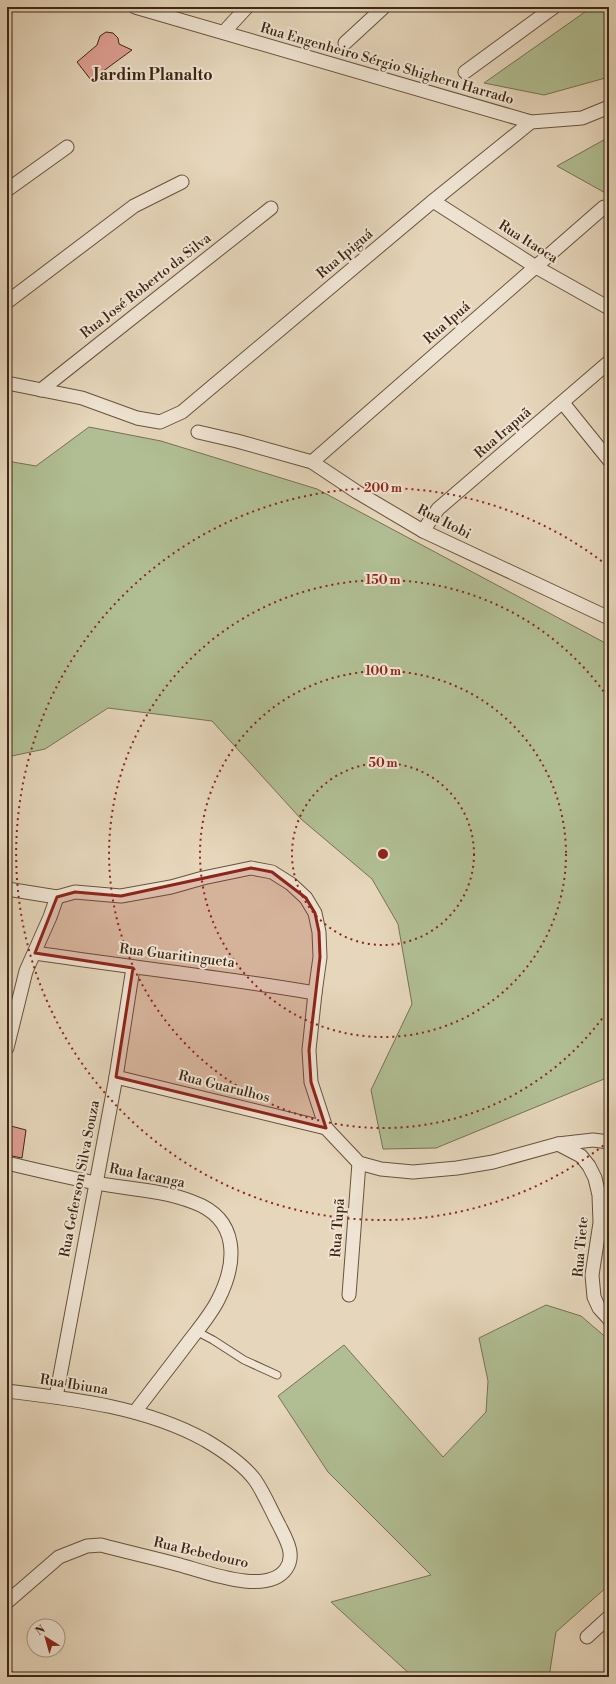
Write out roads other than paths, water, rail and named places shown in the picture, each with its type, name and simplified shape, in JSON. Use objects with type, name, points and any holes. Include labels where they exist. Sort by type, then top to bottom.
[{"type":"street","name":"Rua Engenheiro Sérgio Shigheru Harrado","points":[[135,7],[531,122],[582,118],[609,107]]},
{"type":"street","points":[[224,32],[247,7]]},
{"type":"street","points":[[345,43],[384,7]]},
{"type":"street","points":[[465,72],[554,7]]},
{"type":"street","name":"Rua Ipiguá","points":[[7,384],[82,398],[137,418],[160,422],[182,412],[433,201],[531,122]]},
{"type":"street","points":[[7,190],[67,147]]},
{"type":"street","points":[[7,302],[134,206],[182,182]]},
{"type":"street","name":"Rua Itaoca","points":[[433,201],[536,267],[609,308]]},
{"type":"street","name":"Rua Ipuá","points":[[312,462],[604,207]]},
{"type":"street","name":"Rua José Roberto da Silva","points":[[41,390],[271,208]]},
{"type":"street","name":"Rua Irapuã","points":[[423,531],[438,509],[609,362]]},
{"type":"street","points":[[563,403],[609,460]]},
{"type":"street","name":"Rua Itobi","points":[[198,432],[312,462],[357,492],[423,531],[609,618]]},
{"type":"street","points":[[7,889],[58,897],[74,892],[121,896],[164,889],[203,878],[251,868],[272,872],[290,884],[306,898],[315,914],[319,932],[320,957],[309,1050],[310,1082],[326,1128],[359,1163],[381,1169],[413,1172],[457,1168],[493,1162],[558,1144],[593,1140],[609,1142]]},
{"type":"street","points":[[7,1048],[26,971],[58,897]]},
{"type":"street","name":"Rua Guaritingueta","points":[[35,953],[133,968],[237,980],[315,993]]},
{"type":"street","name":"Rua Geferson Silva Souza","points":[[56,1397],[116,1077],[133,968]]},
{"type":"street","name":"Rua Guarulhos","points":[[116,1077],[326,1128]]},
{"type":"street","name":"Rua Tiete","points":[[558,1144],[581,1156],[589,1166],[595,1178],[599,1195],[600,1223],[592,1275],[594,1297],[599,1308],[609,1318]]},
{"type":"street","name":"Rua Iacanga","points":[[7,1163],[95,1183],[163,1194],[194,1202],[211,1212],[223,1222],[229,1235],[232,1252],[228,1273],[218,1301],[135,1412]]},
{"type":"street","name":"Rua Tupã","points":[[349,1295],[359,1163]]},
{"type":"street","name":"Rua Ibiuna","points":[[7,1391],[56,1397],[135,1412]]},
{"type":"street","name":"Rua Bebedouro","points":[[7,1602],[59,1557],[87,1546],[101,1545],[235,1579],[260,1582],[273,1580],[283,1573],[289,1564],[291,1556],[288,1543],[250,1475],[235,1460],[205,1440],[135,1412]]},
{"type":"street","points":[[587,1637],[609,1617]]},
{"type":"lane","points":[[196,1332],[213,1340],[244,1360],[277,1375]]},
{"type":"district","name":"Jardim Planalto","points":[[153,75]]}]
